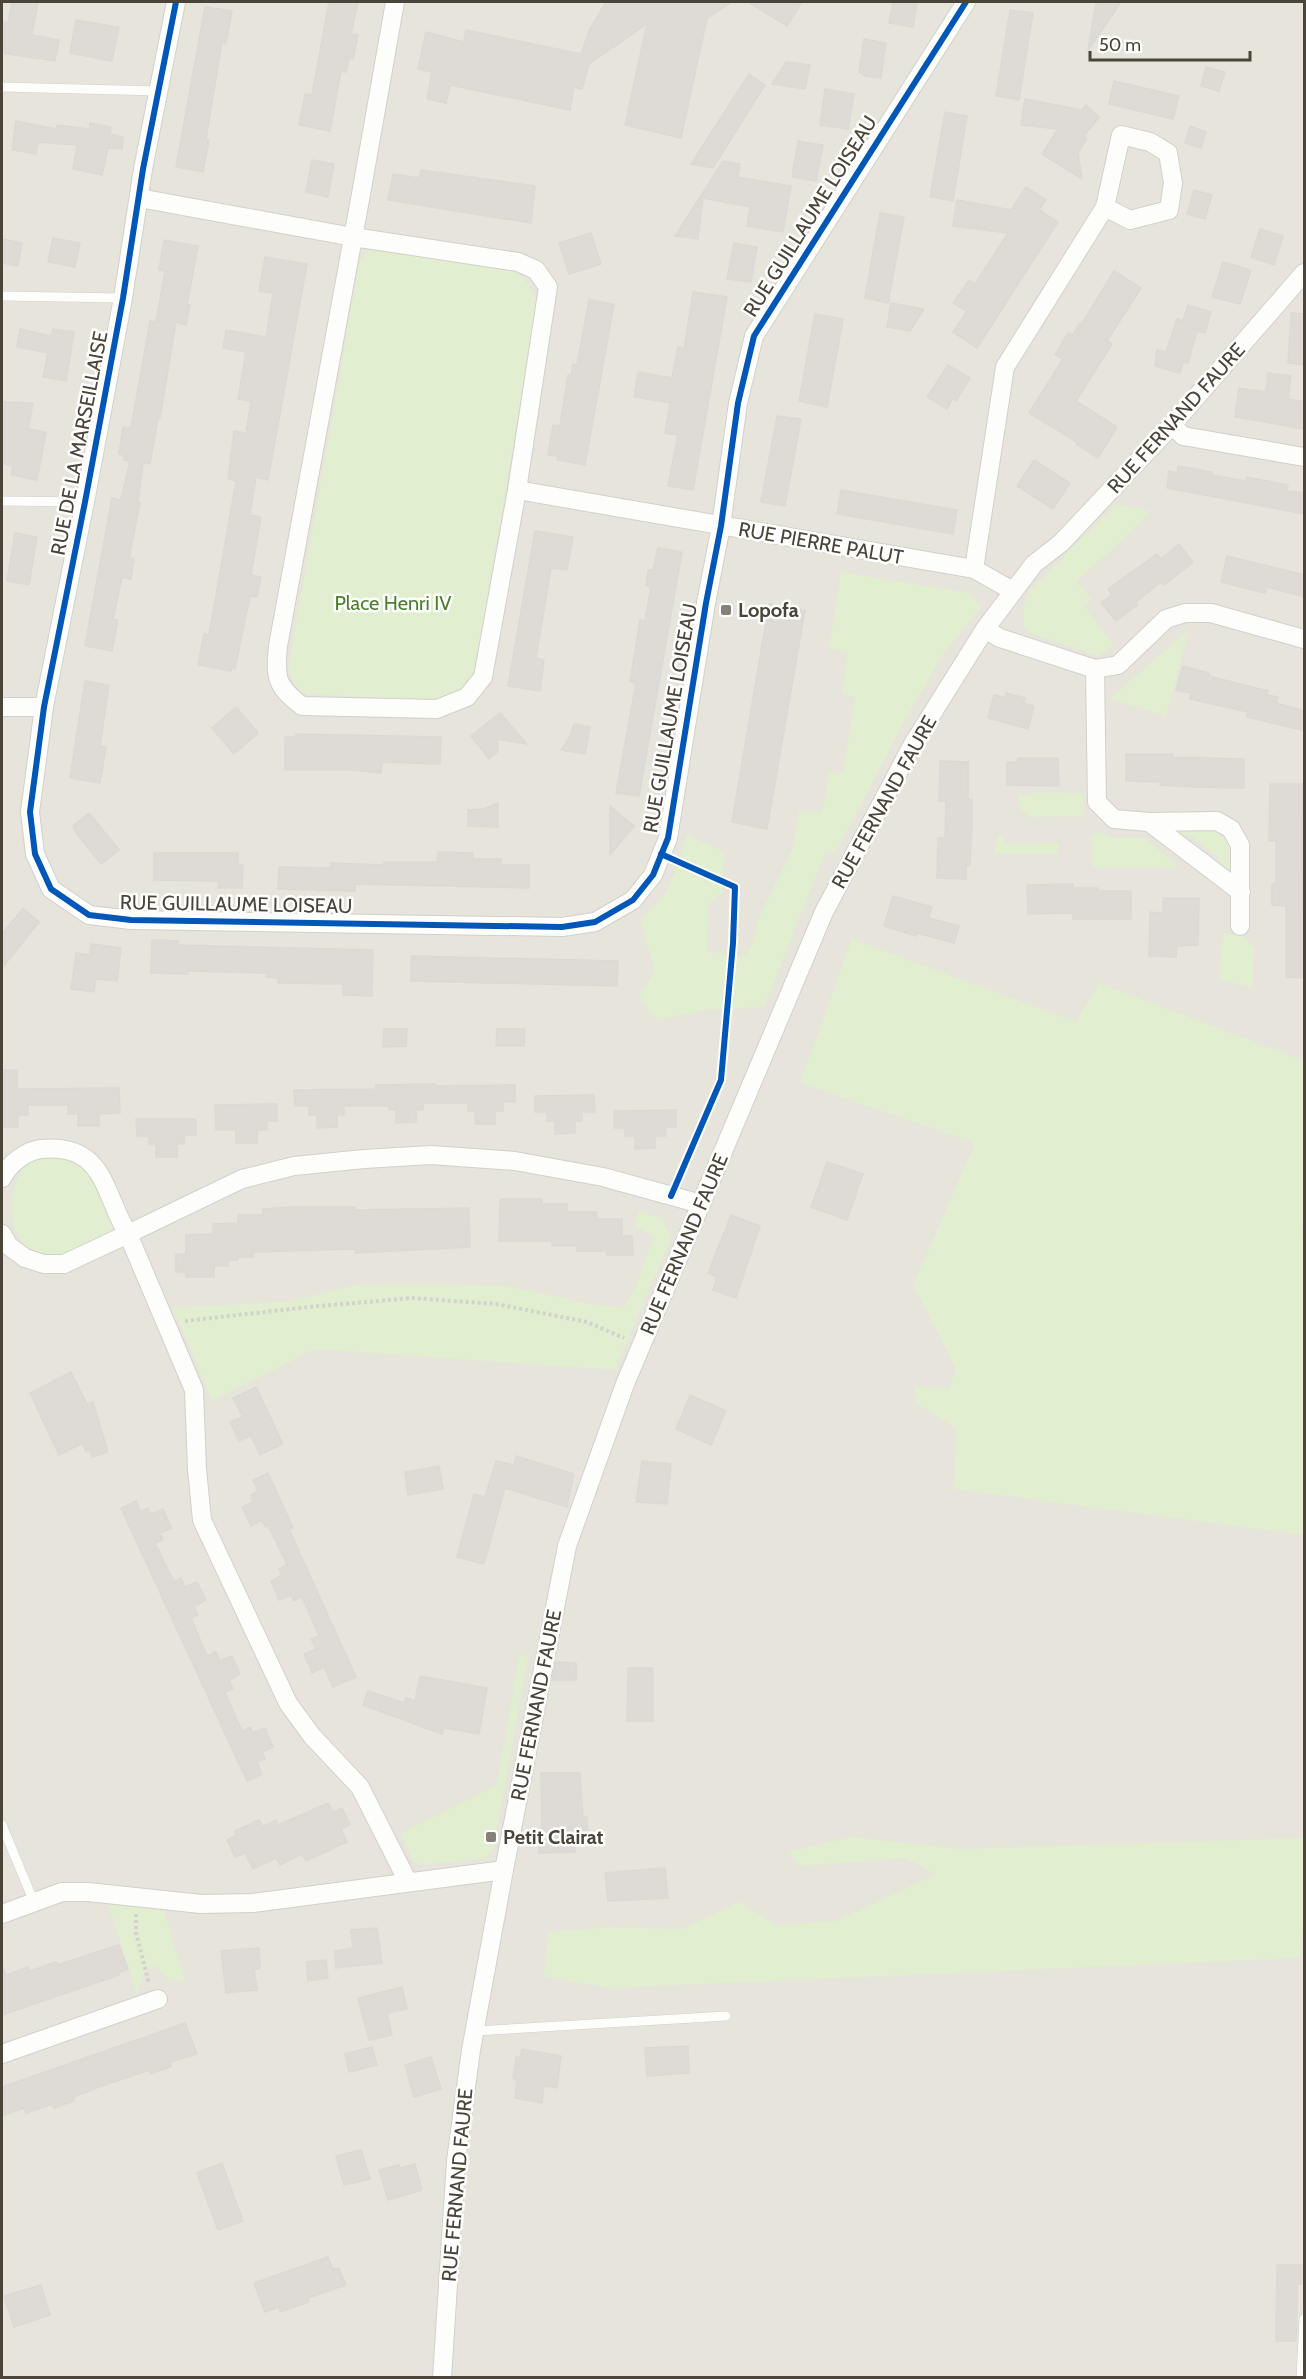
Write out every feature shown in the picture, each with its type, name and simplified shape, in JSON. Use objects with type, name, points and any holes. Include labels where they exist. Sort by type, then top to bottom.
[{"type":"street","name":"RUE DE LA MARSEILLAISE","points":[[51,889],[35,854],[30,812],[45,707],[123,298],[139,198],[176,2]]},
{"type":"street","points":[[139,198],[352,237],[518,262],[536,270],[548,287],[517,490],[483,677],[467,697],[437,710],[302,706],[284,692],[275,675],[278,646],[352,237],[395,2]]},
{"type":"street","name":"RUE GUILLAUME LOISEAU","points":[[51,889],[89,915],[131,920],[562,927],[595,922],[633,900],[653,875],[668,838],[706,603],[721,526],[738,403],[754,336],[966,2]]},
{"type":"street","points":[[974,569],[1005,367],[1105,207],[1121,135],[1150,142],[1168,153],[1173,183],[1169,210],[1130,220],[1105,207]]},
{"type":"street","name":"RUE FERNAND FAURE","points":[[442,2378],[456,2161],[475,2031],[504,1870],[567,1546],[625,1384],[824,912],[913,744],[985,629],[1034,564],[1061,543],[1172,425],[1305,273]]},
{"type":"street","points":[[1172,425],[1183,436],[1305,457]]},
{"type":"street","name":"RUE PIERRE PALUT","points":[[517,490],[974,569],[1013,591]]},
{"type":"street","points":[[985,629],[1000,638],[1095,669],[1118,665],[1166,619],[1185,613],[1211,613],[1305,639]]},
{"type":"street","points":[[1095,669],[1097,802],[1114,819],[1149,822],[1217,821],[1231,829],[1240,845],[1240,926]]},
{"type":"street","points":[[2,707],[45,707]]},
{"type":"street","points":[[1149,822],[1241,892]]},
{"type":"street","points":[[2,1178],[19,1158],[38,1150],[58,1148],[77,1153],[93,1164],[105,1181],[117,1216],[128,1234],[194,1390],[197,1469],[202,1520],[288,1703],[312,1736],[360,1787],[408,1882]]},
{"type":"street","points":[[2,1234],[9,1246],[25,1258],[44,1264],[64,1264],[242,1179],[294,1166],[431,1155],[515,1161],[603,1177],[701,1204]]},
{"type":"street","points":[[2,1914],[62,1892],[88,1892],[201,1904],[253,1903],[504,1870]]},
{"type":"street","points":[[2,2054],[156,2000]]},
{"type":"lane","points":[[2,87],[159,91]]},
{"type":"lane","points":[[2,297],[123,298]]},
{"type":"lane","points":[[2,501],[85,502]]},
{"type":"lane","points":[[2,1825],[34,1902]]},
{"type":"lane","points":[[475,2031],[726,2016]]},
{"type":"lane","points":[[1301,2378],[1305,2319]]},
{"type":"path","points":[[166,1324],[309,1307],[412,1298],[496,1304],[587,1322],[641,1346]]},
{"type":"path","points":[[140,1899],[135,1918],[135,1934],[156,2000]]},
{"type":"shaded area","points":[[2,2],[1304,2],[1304,2377],[2,2377]]},
{"type":"green space","name":"Place Henri IV","points":[[383,247],[510,269],[527,283],[537,303],[474,677],[465,692],[443,701],[305,694],[294,684],[288,668],[359,263],[369,250]]},
{"type":"green space","points":[[1116,504],[1150,511],[1125,538],[1076,581],[1092,599],[1084,606],[1114,646],[1099,656],[1033,634],[1024,626],[1023,607],[1030,590]]},
{"type":"green space","points":[[841,572],[970,593],[981,608],[942,655],[900,729],[837,851],[826,851],[764,1007],[703,1010],[657,1020],[639,997],[655,971],[640,919],[664,896],[675,873],[687,835],[724,852],[722,893],[708,905],[707,951],[745,956],[754,941],[757,921],[792,850],[799,811],[822,813],[830,772],[843,773],[855,698],[842,693],[848,653],[829,648]]},
{"type":"green space","points":[[1189,630],[1166,716],[1109,699]]},
{"type":"green space","points":[[1036,792],[1083,793],[1084,816],[1030,817],[1021,810],[1017,796]]},
{"type":"green space","points":[[1168,828],[1217,828],[1235,844],[1231,872],[1221,873],[1212,866],[1219,858],[1190,835],[1176,835]]},
{"type":"green space","points":[[1099,832],[1110,838],[1144,838],[1180,867],[1092,867],[1091,835]]},
{"type":"green space","points":[[998,835],[1003,835],[1004,844],[1059,843],[1058,854],[994,853]]},
{"type":"green space","points":[[1223,933],[1244,936],[1254,948],[1253,988],[1219,979]]},
{"type":"green space","points":[[852,939],[1076,1022],[1099,983],[1304,1061],[1304,1221],[1301,1231],[1304,1237],[1304,1535],[954,1489],[956,1428],[917,1404],[914,1386],[949,1390],[956,1369],[913,1285],[975,1143],[800,1083]]},
{"type":"green space","points":[[58,1156],[82,1167],[97,1189],[113,1226],[112,1231],[83,1246],[53,1255],[36,1252],[23,1243],[15,1228],[12,1212],[13,1194],[18,1178],[27,1165],[40,1157]]},
{"type":"green space","points":[[639,1211],[662,1219],[671,1239],[615,1370],[315,1349],[212,1401],[173,1308],[293,1301],[355,1285],[425,1284],[507,1286],[590,1304],[623,1308],[636,1286],[654,1236],[635,1226]]},
{"type":"green space","points":[[519,1655],[528,1657],[493,1850],[485,1858],[420,1865],[413,1861],[401,1833],[497,1785]]},
{"type":"green space","points":[[852,1837],[959,1849],[1304,1838],[1304,1921],[1300,1958],[611,1988],[544,1977],[548,1932],[608,1927],[682,1929],[740,1902],[776,1925],[837,1921],[936,1874],[905,1858],[799,1866],[789,1851]]},
{"type":"green space","points":[[107,1902],[163,1909],[186,1982],[168,1979],[155,1966],[145,1970],[137,1994]]},
{"type":"building","points":[[12,2],[38,2],[32,35],[59,40],[55,61],[2,53],[2,22],[8,23]]},
{"type":"building","points":[[329,2],[358,2],[351,34],[358,35],[353,59],[349,58],[346,72],[341,71],[330,131],[299,125],[305,94],[312,95]]},
{"type":"building","points":[[606,2],[732,2],[707,18],[681,138],[625,125],[647,24],[589,64],[582,89],[574,87],[570,110],[450,85],[446,103],[427,99],[432,72],[418,69],[426,32],[464,42],[466,30],[581,54],[590,29]]},
{"type":"building","points":[[748,2],[802,2],[787,26]]},
{"type":"building","points":[[893,2],[917,2],[913,27],[889,23]]},
{"type":"building","points":[[1096,2],[1121,2],[1088,51]]},
{"type":"building","points":[[205,7],[232,11],[226,43],[222,42],[206,139],[209,140],[203,172],[176,167]]},
{"type":"building","points":[[1010,10],[1033,13],[1019,100],[996,96]]},
{"type":"building","points":[[76,20],[119,27],[112,61],[70,53]]},
{"type":"building","points":[[864,39],[886,43],[881,78],[865,76],[859,72]]},
{"type":"building","points":[[786,62],[810,65],[805,89],[772,84]]},
{"type":"building","points":[[1206,67],[1225,72],[1219,91],[1201,86]]},
{"type":"building","points":[[749,74],[765,85],[713,168],[691,164]]},
{"type":"building","points":[[1114,81],[1179,96],[1173,119],[1109,104]]},
{"type":"building","points":[[825,89],[854,94],[848,129],[820,125]]},
{"type":"building","points":[[1025,99],[1082,110],[1086,105],[1099,117],[1084,136],[1087,138],[1078,153],[1082,179],[1042,154],[1058,129],[1021,125]]},
{"type":"building","points":[[945,112],[967,116],[953,201],[930,197]]},
{"type":"building","points":[[16,121],[56,129],[57,125],[89,129],[90,123],[111,127],[110,134],[123,137],[122,149],[108,148],[102,175],[73,169],[77,145],[38,142],[36,154],[12,150]]},
{"type":"building","points":[[1190,126],[1206,132],[1201,148],[1185,143]]},
{"type":"building","points":[[798,141],[823,145],[816,181],[792,177]]},
{"type":"building","points":[[312,160],[334,164],[328,197],[306,192]]},
{"type":"building","points":[[723,161],[740,164],[738,177],[791,186],[783,232],[747,226],[750,207],[703,198],[698,239],[675,236]]},
{"type":"building","points":[[421,170],[535,186],[531,223],[388,200],[393,174],[419,178]]},
{"type":"building","points":[[1026,187],[1046,200],[1039,210],[1058,222],[977,348],[953,332],[967,311],[953,303],[969,280],[975,284],[1008,233],[953,226],[957,200],[1011,210]]},
{"type":"building","points":[[1194,190],[1212,195],[1205,219],[1187,214]]},
{"type":"building","points":[[880,213],[904,217],[888,303],[865,298]]},
{"type":"building","points":[[1260,229],[1283,236],[1274,265],[1251,257]]},
{"type":"building","points":[[591,233],[601,264],[569,274],[559,243]]},
{"type":"building","points":[[53,238],[80,243],[75,267],[48,262]]},
{"type":"building","points":[[2,239],[22,243],[18,266],[2,263]]},
{"type":"building","points":[[164,240],[198,246],[187,305],[190,305],[186,325],[176,322],[150,464],[143,463],[138,503],[140,503],[129,558],[134,559],[131,579],[122,577],[113,619],[118,620],[112,651],[85,646],[112,498],[121,500],[130,461],[124,460],[124,455],[119,454],[123,427],[131,428],[150,321],[156,322],[165,271],[159,270]]},
{"type":"building","points":[[734,243],[757,247],[751,282],[727,279]]},
{"type":"building","points":[[265,257],[307,264],[268,480],[256,477],[250,515],[261,517],[251,575],[261,577],[257,597],[250,596],[235,669],[232,668],[231,671],[198,665],[204,634],[209,635],[236,481],[228,479],[234,431],[246,433],[251,401],[238,399],[246,352],[223,348],[226,330],[266,337],[273,293],[259,291]]},
{"type":"building","points":[[1223,262],[1251,270],[1240,304],[1212,297]]},
{"type":"building","points":[[1114,271],[1141,288],[1107,341],[1112,344],[1076,401],[1117,427],[1098,458],[1076,444],[1077,442],[1029,413],[1063,359],[1055,355],[1068,333],[1073,335],[1079,324],[1081,325]]},
{"type":"building","points":[[693,292],[727,297],[693,490],[668,486],[678,435],[665,433],[670,403],[634,397],[638,372],[672,378],[678,347],[684,349]]},
{"type":"building","points":[[589,300],[614,304],[585,465],[557,460],[558,456],[548,455],[553,425],[560,426],[568,375],[571,375],[573,364],[577,365]]},
{"type":"building","points":[[891,303],[924,309],[910,331],[887,327]]},
{"type":"building","points":[[1188,305],[1211,312],[1205,333],[1197,331],[1188,363],[1183,362],[1180,373],[1155,366],[1157,350],[1166,352],[1177,319],[1183,321]]},
{"type":"building","points":[[1291,313],[1305,314],[1305,365],[1288,363]]},
{"type":"building","points":[[815,314],[843,319],[827,407],[799,401]]},
{"type":"building","points":[[20,329],[51,336],[53,329],[74,332],[66,381],[43,377],[48,353],[17,347]]},
{"type":"building","points":[[948,365],[970,378],[956,401],[953,398],[947,409],[927,397]]},
{"type":"building","points":[[1268,373],[1291,376],[1288,399],[1305,402],[1305,429],[1235,417],[1239,388],[1266,392]]},
{"type":"building","points":[[2,402],[33,403],[28,429],[46,432],[37,480],[11,475],[13,466],[2,463]]},
{"type":"building","points":[[777,416],[801,419],[785,506],[761,502]]},
{"type":"building","points":[[1034,460],[1070,483],[1053,509],[1017,486]]},
{"type":"building","points":[[1178,466],[1212,472],[1211,475],[1246,481],[1247,477],[1288,485],[1287,491],[1305,493],[1305,514],[1167,488],[1169,471],[1177,473]]},
{"type":"building","points":[[841,490],[957,510],[953,534],[837,514]]},
{"type":"building","points":[[535,531],[573,537],[567,570],[551,568],[536,658],[544,660],[540,691],[508,686]]},
{"type":"building","points":[[15,533],[37,537],[29,585],[7,581]]},
{"type":"building","points":[[1179,544],[1193,562],[1164,585],[1161,582],[1116,621],[1101,603],[1112,595],[1108,589],[1157,554],[1161,559]]},
{"type":"building","points":[[658,548],[682,552],[639,796],[616,793],[636,683],[630,682],[640,620],[645,621],[651,587],[646,586],[648,570],[653,570]]},
{"type":"building","points":[[1227,556],[1305,575],[1305,597],[1267,587],[1265,593],[1221,582]]},
{"type":"building","points":[[769,604],[805,610],[767,829],[732,822]]},
{"type":"building","points":[[1183,666],[1209,673],[1209,676],[1268,691],[1267,695],[1278,697],[1276,703],[1305,711],[1305,731],[1247,717],[1248,712],[1190,699],[1191,693],[1176,690]]},
{"type":"building","points":[[85,681],[109,685],[100,746],[106,747],[100,783],[70,778]]},
{"type":"building","points":[[1006,693],[1025,698],[1023,703],[1034,706],[1028,729],[988,718],[994,695],[1005,698]]},
{"type":"building","points":[[236,707],[258,733],[234,754],[212,728]]},
{"type":"building","points":[[500,713],[527,744],[495,739],[498,743],[498,751],[489,759],[471,736]]},
{"type":"building","points":[[574,724],[590,727],[585,754],[561,750],[570,737]]},
{"type":"building","points":[[296,734],[441,737],[440,764],[382,762],[381,773],[353,770],[285,770],[285,737],[296,737]]},
{"type":"building","points":[[1126,754],[1173,754],[1173,757],[1244,759],[1244,788],[1193,787],[1160,785],[1160,782],[1126,781]]},
{"type":"building","points":[[1018,758],[1058,758],[1059,786],[1007,785],[1007,762],[1017,762]]},
{"type":"building","points":[[940,761],[968,762],[968,799],[972,800],[972,821],[970,865],[966,865],[966,879],[937,878],[938,838],[945,838],[946,801],[939,801]]},
{"type":"building","points":[[1270,784],[1303,784],[1305,978],[1286,977],[1286,906],[1272,905],[1272,884],[1276,884],[1276,841],[1269,841]]},
{"type":"building","points":[[498,803],[498,827],[468,826],[468,810],[484,809]]},
{"type":"building","points":[[610,806],[634,826],[610,855]]},
{"type":"building","points":[[89,813],[119,850],[101,864],[73,826]]},
{"type":"building","points":[[438,852],[473,853],[473,859],[501,859],[502,865],[529,865],[529,888],[355,884],[355,891],[278,889],[279,867],[331,868],[331,863],[384,865],[384,862],[437,862]]},
{"type":"building","points":[[154,853],[238,853],[238,864],[243,865],[242,888],[218,888],[219,881],[154,880]]},
{"type":"building","points":[[1073,884],[1073,888],[1131,891],[1131,919],[1073,919],[1073,913],[1028,914],[1027,885]]},
{"type":"building","points":[[893,896],[932,907],[929,918],[959,926],[954,943],[917,933],[916,936],[884,926]]},
{"type":"building","points":[[1163,898],[1199,898],[1198,945],[1177,946],[1176,957],[1149,956],[1150,912],[1163,913]]},
{"type":"building","points":[[23,908],[39,922],[2,968],[2,934]]},
{"type":"building","points":[[152,940],[178,941],[178,945],[373,950],[372,996],[343,995],[343,984],[278,983],[278,978],[266,977],[267,973],[188,971],[188,974],[151,973]]},
{"type":"building","points":[[91,944],[121,948],[117,981],[96,979],[94,992],[71,989],[76,953],[90,955]]},
{"type":"building","points":[[411,956],[618,961],[617,986],[411,981]]},
{"type":"building","points":[[384,1029],[407,1029],[406,1046],[383,1047]]},
{"type":"building","points":[[497,1029],[525,1029],[524,1046],[496,1046]]},
{"type":"building","points":[[2,1070],[17,1070],[17,1089],[119,1088],[120,1113],[99,1114],[99,1126],[78,1126],[78,1114],[68,1114],[68,1105],[28,1105],[28,1115],[18,1115],[18,1127],[2,1127]]},
{"type":"building","points":[[435,1084],[435,1086],[515,1085],[515,1102],[503,1102],[503,1111],[495,1111],[495,1124],[475,1124],[475,1111],[468,1111],[468,1103],[423,1103],[423,1110],[416,1110],[416,1122],[396,1123],[396,1110],[389,1110],[389,1106],[344,1106],[344,1115],[337,1115],[337,1127],[317,1128],[317,1115],[309,1115],[309,1106],[295,1106],[294,1090],[376,1089],[376,1085]]},
{"type":"building","points":[[594,1095],[595,1112],[582,1112],[582,1121],[575,1121],[575,1133],[555,1134],[555,1121],[547,1121],[547,1112],[535,1112],[535,1096]]},
{"type":"building","points":[[277,1104],[277,1121],[267,1121],[267,1130],[257,1130],[257,1143],[236,1143],[236,1130],[216,1130],[215,1105]]},
{"type":"building","points":[[676,1110],[676,1127],[665,1127],[666,1136],[655,1136],[655,1148],[635,1149],[635,1136],[625,1136],[625,1128],[614,1128],[614,1111]]},
{"type":"building","points":[[136,1119],[196,1119],[196,1135],[184,1135],[184,1144],[177,1144],[177,1157],[156,1157],[156,1144],[149,1144],[149,1136],[137,1136]]},
{"type":"building","points":[[827,1162],[863,1174],[847,1220],[811,1207]]},
{"type":"building","points":[[500,1199],[542,1199],[542,1204],[567,1204],[567,1212],[597,1212],[597,1219],[622,1219],[622,1236],[632,1236],[633,1255],[607,1255],[606,1251],[577,1251],[577,1246],[552,1246],[552,1241],[499,1241]]},
{"type":"building","points":[[355,1207],[355,1210],[469,1208],[470,1247],[355,1253],[355,1249],[253,1252],[253,1257],[228,1260],[228,1266],[214,1266],[214,1277],[186,1277],[186,1272],[176,1272],[176,1254],[186,1254],[186,1235],[213,1234],[213,1224],[238,1223],[238,1215],[263,1215],[263,1209]]},
{"type":"building","points":[[731,1215],[760,1226],[736,1298],[713,1290],[717,1277],[708,1273]]},
{"type":"building","points":[[71,1372],[87,1404],[93,1402],[108,1452],[92,1457],[90,1450],[86,1452],[83,1443],[59,1455],[30,1393]]},
{"type":"building","points":[[256,1387],[283,1444],[260,1455],[251,1436],[239,1441],[230,1422],[243,1417],[233,1398]]},
{"type":"building","points":[[690,1395],[726,1411],[711,1445],[676,1429]]},
{"type":"building","points":[[516,1456],[574,1474],[567,1507],[505,1488],[484,1564],[457,1557],[474,1494],[485,1497],[496,1461],[514,1465]]},
{"type":"building","points":[[642,1461],[671,1464],[667,1504],[636,1502]]},
{"type":"building","points":[[439,1466],[443,1489],[408,1495],[405,1472]]},
{"type":"building","points":[[268,1473],[293,1528],[289,1529],[356,1677],[333,1687],[324,1667],[312,1673],[304,1654],[316,1649],[311,1639],[319,1636],[302,1597],[294,1601],[291,1595],[279,1600],[271,1581],[282,1575],[279,1569],[287,1565],[268,1525],[265,1527],[262,1520],[251,1526],[242,1507],[253,1502],[251,1495],[258,1491],[253,1480]]},
{"type":"building","points":[[136,1501],[141,1512],[148,1508],[151,1514],[163,1509],[172,1528],[160,1533],[163,1540],[155,1543],[174,1582],[181,1578],[185,1587],[197,1582],[206,1600],[194,1606],[198,1615],[191,1618],[207,1656],[216,1652],[220,1661],[232,1656],[240,1674],[229,1680],[233,1689],[225,1692],[242,1731],[250,1727],[253,1733],[265,1728],[273,1747],[262,1752],[265,1759],[257,1762],[262,1774],[247,1781],[121,1508]]},
{"type":"building","points":[[556,1662],[576,1663],[576,1680],[552,1680]]},
{"type":"building","points":[[628,1668],[653,1668],[653,1721],[627,1721]]},
{"type":"building","points":[[420,1676],[487,1688],[479,1734],[444,1728],[442,1734],[363,1705],[368,1691],[404,1703],[406,1698],[415,1701]]},
{"type":"building","points":[[541,1773],[580,1773],[583,1817],[587,1817],[588,1842],[575,1842],[575,1852],[539,1853],[539,1829],[542,1829]]},
{"type":"building","points":[[328,1803],[333,1812],[342,1808],[350,1825],[341,1829],[347,1842],[306,1861],[302,1854],[280,1865],[276,1858],[253,1869],[245,1853],[235,1857],[227,1840],[236,1835],[235,1831],[259,1820],[263,1827],[276,1820],[278,1825]]},
{"type":"building","points":[[665,1868],[668,1898],[608,1901],[605,1873]]},
{"type":"building","points":[[377,1928],[382,1963],[336,1968],[335,1951],[353,1948],[351,1930]]},
{"type":"building","points":[[119,1945],[128,1969],[118,1973],[119,1975],[2,2015],[2,1965],[7,1979],[10,1978],[7,1975],[28,1967],[30,1971],[56,1962],[57,1965]]},
{"type":"building","points":[[259,1948],[260,1969],[254,1969],[257,1990],[226,1993],[221,1951]]},
{"type":"building","points":[[326,1960],[328,1978],[308,1981],[306,1962]]},
{"type":"building","points":[[402,1987],[407,2009],[387,2013],[392,2035],[369,2040],[358,1998]]},
{"type":"building","points":[[185,2023],[197,2054],[170,2062],[171,2067],[150,2074],[150,2070],[99,2087],[74,2097],[74,2101],[54,2108],[53,2104],[26,2113],[24,2108],[2,2116],[2,2087]]},
{"type":"building","points":[[688,2046],[689,2073],[647,2076],[645,2048]]},
{"type":"building","points":[[372,2047],[377,2065],[349,2072],[345,2054]]},
{"type":"building","points":[[522,2049],[561,2056],[557,2088],[544,2086],[542,2103],[515,2098],[517,2080],[513,2078],[516,2057],[520,2058]]},
{"type":"building","points":[[431,2057],[441,2089],[414,2097],[405,2065]]},
{"type":"building","points":[[361,2150],[370,2179],[344,2185],[336,2156]]},
{"type":"building","points":[[222,2163],[243,2221],[218,2230],[197,2173]]},
{"type":"building","points":[[415,2164],[422,2190],[388,2200],[379,2170]]},
{"type":"building","points":[[328,2257],[333,2269],[339,2268],[346,2285],[308,2298],[309,2302],[280,2312],[279,2307],[265,2312],[254,2283]]},
{"type":"building","points":[[1277,2265],[1305,2265],[1305,2284],[1297,2284],[1296,2341],[1276,2341]]},
{"type":"building","points":[[41,2285],[50,2315],[14,2327],[4,2296]]},
{"type":"cycle path","points":[[176,2],[143,169],[123,298],[85,502],[44,707],[30,812],[35,854],[51,889],[89,915],[131,920],[562,927],[595,922],[633,900],[653,875],[668,838],[706,603],[721,526],[738,403],[754,336],[966,2]]},
{"type":"cycle path","points":[[661,854],[735,887],[733,943],[721,1080],[671,1196]]},
{"type":"place","name":"Lopofa","points":[[726,610]]},
{"type":"place","name":"Petit Clairat","points":[[491,1837]]}]
